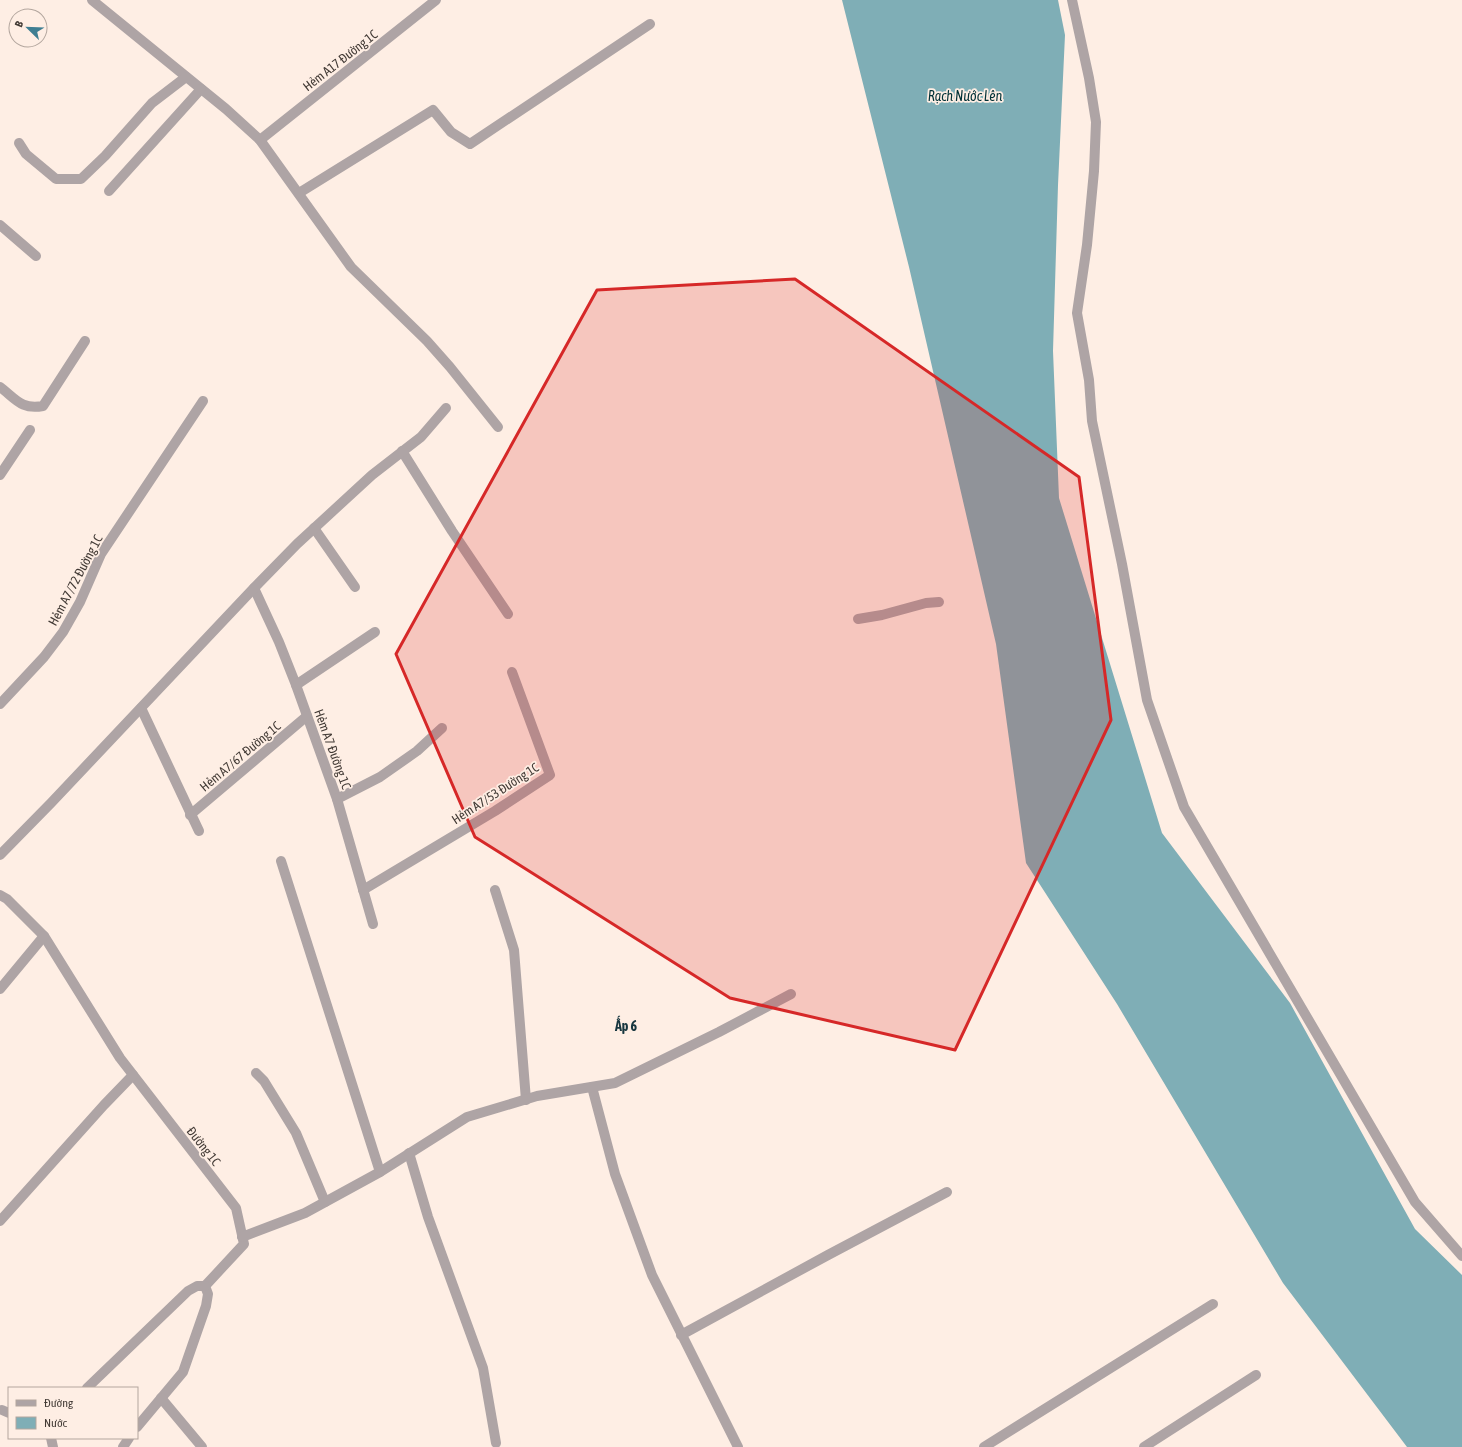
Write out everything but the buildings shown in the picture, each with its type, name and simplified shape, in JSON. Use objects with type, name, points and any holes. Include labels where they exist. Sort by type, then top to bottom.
[{"type":"street","points":[[92,0],[201,89],[260,140],[351,267],[427,341],[498,426]]},
{"type":"street","name":"Hẻm A17 Đường 1C","points":[[260,140],[436,0]]},
{"type":"street","points":[[1072,0],[1089,78],[1096,122],[1095,156],[1087,245],[1077,314],[1089,380],[1092,422],[1122,564],[1147,700],[1184,807],[1415,1202],[1462,1256]]},
{"type":"street","points":[[299,193],[433,110],[451,132],[470,144],[650,24]]},
{"type":"street","points":[[19,143],[26,154],[56,178],[81,179],[105,156],[152,104],[186,77]]},
{"type":"street","points":[[108,191],[201,89]]},
{"type":"street","points":[[0,225],[36,256]]},
{"type":"street","points":[[0,387],[22,404],[32,408],[43,406],[85,341]]},
{"type":"street","name":"Hẻm A7/72 Đường 1C","points":[[0,704],[44,657],[63,632],[80,602],[101,554],[203,401]]},
{"type":"street","points":[[0,855],[254,588],[314,528],[372,475],[421,437],[446,408]]},
{"type":"street","points":[[0,475],[30,430]]},
{"type":"street","points":[[402,451],[452,531],[508,614]]},
{"type":"street","points":[[314,528],[355,587]]},
{"type":"street","name":"Hẻm A7 Đường 1C","points":[[254,588],[279,642],[296,685],[337,799],[373,924]]},
{"type":"street","points":[[858,619],[882,615],[926,603],[939,602]]},
{"type":"street","points":[[296,685],[375,632]]},
{"type":"street","name":"Hẻm A7/53 Đường 1C","points":[[363,890],[494,811],[550,775],[512,672]]},
{"type":"street","name":"Hẻm A7/67 Đường 1C","points":[[141,708],[199,831]]},
{"type":"street","name":"Hẻm A7/67 Đường 1C","points":[[190,814],[307,716]]},
{"type":"street","points":[[337,799],[380,777],[417,751],[442,728]]},
{"type":"street","points":[[281,861],[380,1172]]},
{"type":"street","points":[[495,890],[514,950],[526,1100]]},
{"type":"street","name":"Đường 1C","points":[[0,895],[7,899],[44,936],[120,1058],[236,1208],[242,1237]]},
{"type":"street","points":[[0,989],[44,936]]},
{"type":"street","points":[[89,1387],[188,1291],[196,1286],[205,1286],[244,1244],[242,1237],[305,1213],[380,1172],[467,1117],[537,1096],[616,1083],[719,1032],[791,994]]},
{"type":"street","points":[[256,1073],[264,1080],[296,1133],[325,1202]]},
{"type":"street","points":[[0,1221],[104,1105],[133,1075]]},
{"type":"street","points":[[592,1087],[615,1174],[652,1275],[738,1447]]},
{"type":"street","points":[[409,1153],[428,1217],[483,1368],[496,1443]]},
{"type":"street","points":[[681,1335],[947,1192]]},
{"type":"street","points":[[138,1427],[183,1372],[206,1306],[208,1294],[205,1286]]},
{"type":"street","points":[[984,1447],[1213,1304]]},
{"type":"street","points":[[1144,1447],[1256,1375]]},
{"type":"street","points":[[161,1398],[202,1447]]},
{"type":"highlighted area","points":[[795,279],[1079,477],[1111,720],[955,1050],[730,998],[475,837],[396,654],[597,290]]},
{"type":"water","name":"Rạch Nước Lên","points":[[842,0],[1058,0],[1065,35],[1058,185],[1053,351],[1059,498],[1162,833],[1290,1003],[1415,1229],[1462,1275],[1462,1447],[1407,1447],[1283,1283],[1117,1004],[1026,863],[996,644],[909,267]]},
{"type":"district","name":"Ấp 6","points":[[626,1026]]}]
